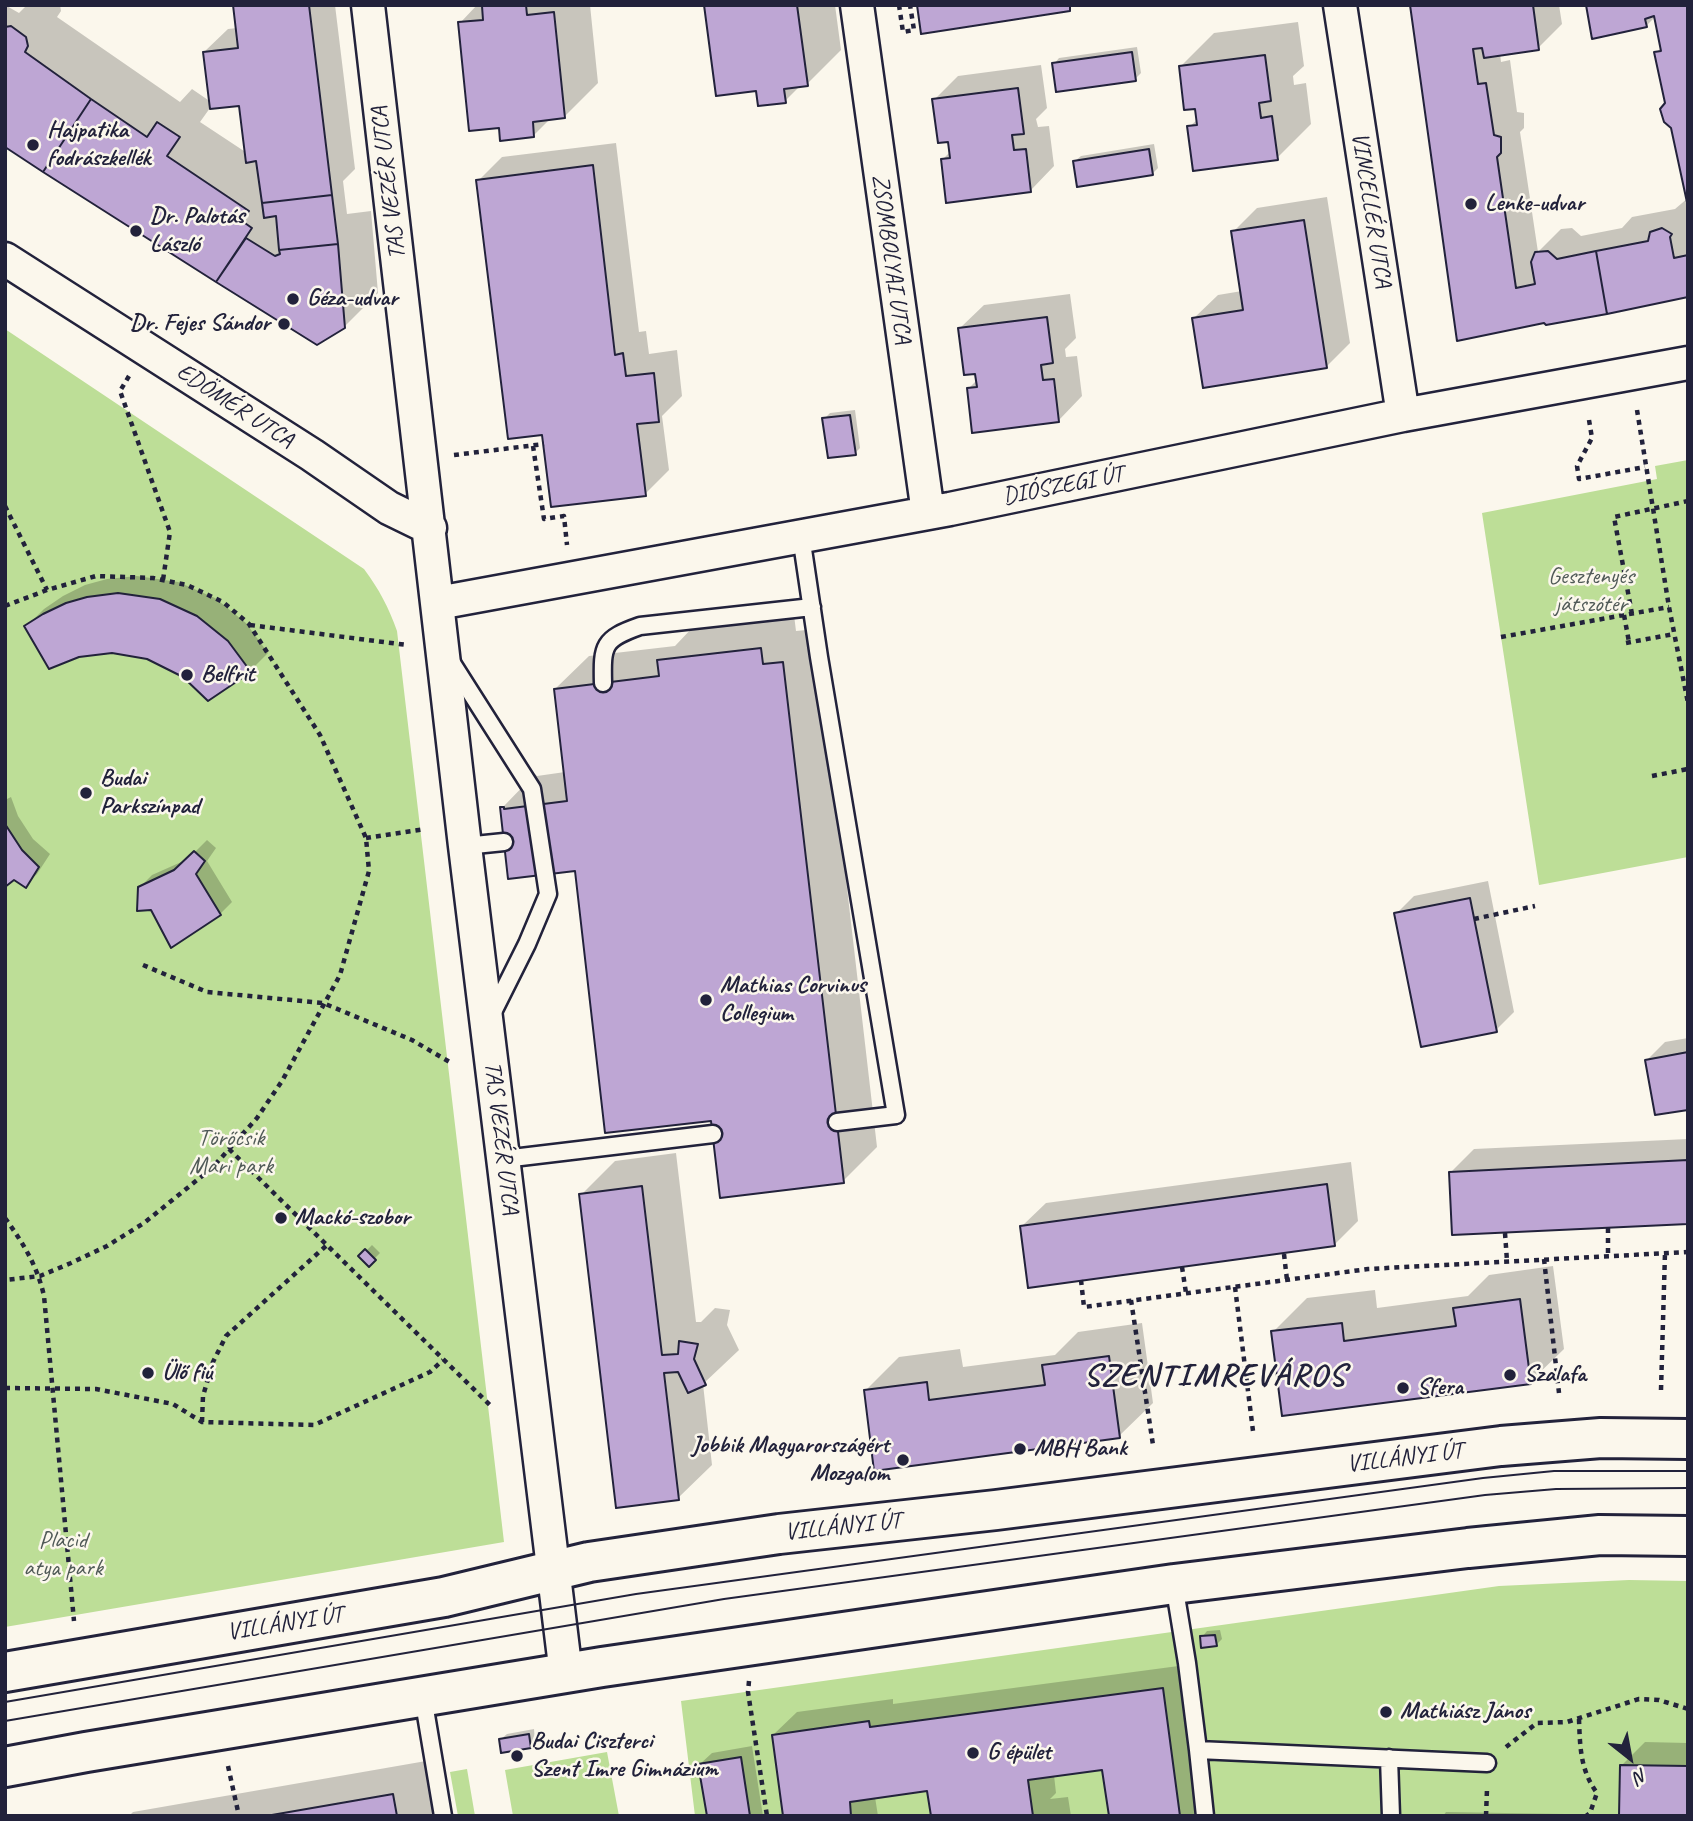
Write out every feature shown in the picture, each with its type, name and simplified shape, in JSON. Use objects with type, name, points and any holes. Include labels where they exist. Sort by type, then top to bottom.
[{"type":"street","name":"TAS VEZÉR UTCA","points":[[368,5],[486,1025],[566,1674]]},
{"type":"street","name":"ZSOMBOLYAI UTCA","points":[[857,5],[928,513]]},
{"type":"street","name":"VINCELLÉR UTCA","points":[[1340,5],[1403,415]]},
{"type":"street","name":"EDÖMÉR UTCA","points":[[5,259],[389,508],[430,528]]},
{"type":"street","name":"DIÓSZEGI ÚT","points":[[438,603],[928,513],[1403,415],[1688,363]]},
{"type":"street","name":"VILLÁNYI ÚT","points":[[5,1672],[444,1597],[589,1562],[779,1534],[996,1510],[1500,1446],[1601,1438],[1688,1440]]},
{"type":"street","points":[[5,1768],[86,1752],[566,1674],[1174,1584],[1600,1535],[1688,1536]]},
{"type":"lane","points":[[801,536],[896,1115],[837,1122]]},
{"type":"lane","points":[[603,683],[603,654],[616,634],[640,626],[812,607]]},
{"type":"lane","points":[[443,649],[532,789],[548,894],[527,944],[486,1025]]},
{"type":"lane","points":[[465,846],[504,842]]},
{"type":"lane","points":[[504,1159],[713,1134]]},
{"type":"lane","points":[[1174,1584],[1187,1663],[1205,1816]]},
{"type":"lane","points":[[423,1698],[443,1816]]},
{"type":"lane","points":[[1198,1750],[1487,1763]]},
{"type":"lane","points":[[1389,1758],[1391,1816]]},
{"type":"path","points":[[899,5],[904,32],[914,30],[910,5]]},
{"type":"path","points":[[146,348],[120,391],[170,532],[163,580]]},
{"type":"path","points":[[1637,410],[1669,607],[1688,704]]},
{"type":"path","points":[[1589,419],[1592,438],[1577,466],[1579,480],[1645,467]]},
{"type":"path","points":[[422,459],[544,444]]},
{"type":"path","points":[[533,446],[544,519],[564,516],[567,545]]},
{"type":"path","points":[[1632,614],[1614,517],[1688,501]]},
{"type":"path","points":[[5,506],[47,590]]},
{"type":"path","points":[[5,607],[47,590],[96,576],[163,580],[187,586],[223,602],[249,624],[320,735],[366,838],[369,871],[340,975],[282,1081],[257,1118],[212,1168],[144,1223],[107,1246],[40,1276],[5,1280]]},
{"type":"path","points":[[1501,637],[1669,607]]},
{"type":"path","points":[[1624,615],[1627,642],[1674,634]]},
{"type":"path","points":[[249,624],[403,645]]},
{"type":"path","points":[[1652,776],[1688,769]]},
{"type":"path","points":[[366,838],[425,828]]},
{"type":"path","points":[[1474,919],[1535,906]]},
{"type":"path","points":[[143,965],[207,992],[323,1003],[412,1040],[453,1064]]},
{"type":"path","points":[[229,1149],[493,1408]]},
{"type":"path","points":[[5,1218],[27,1248],[40,1276],[46,1306],[74,1621]]},
{"type":"path","points":[[1608,1228],[1608,1255]]},
{"type":"path","points":[[1505,1233],[1507,1261]]},
{"type":"path","points":[[202,1422],[203,1396],[226,1336],[327,1245]]},
{"type":"path","points":[[1081,1280],[1084,1307],[1368,1269],[1688,1252]]},
{"type":"path","points":[[1661,1390],[1665,1253]]},
{"type":"path","points":[[1284,1254],[1287,1280]]},
{"type":"path","points":[[1544,1259],[1559,1393]]},
{"type":"path","points":[[1182,1266],[1186,1293]]},
{"type":"path","points":[[1235,1287],[1253,1431]]},
{"type":"path","points":[[1131,1300],[1153,1445]]},
{"type":"path","points":[[5,1388],[96,1389],[173,1404],[202,1422],[314,1426],[430,1372],[443,1360]]},
{"type":"path","points":[[748,1692],[766,1816]]},
{"type":"path","points":[[1487,1763],[1537,1723],[1567,1722],[1639,1699],[1659,1700],[1688,1709]]},
{"type":"path","points":[[1579,1719],[1581,1756],[1587,1780],[1597,1793],[1590,1813],[1586,1816]]},
{"type":"path","points":[[228,1765],[239,1816]]},
{"type":"green space","name":"Törőcsik Mari park","points":[[5,329],[364,569],[391,614],[397,631],[504,1542],[5,1627]]},
{"type":"green space","name":"Gesztenyés játszótér","points":[[1688,460],[1688,857],[1539,885],[1482,513],[1657,479],[1655,466]]},
{"type":"green space","points":[[1629,1580],[1688,1581],[1688,1816],[695,1816],[681,1701],[1499,1586]]},
{"type":"green space","points":[[607,1752],[619,1816],[513,1816],[505,1770]]},
{"type":"green space","points":[[467,1769],[475,1816],[458,1816],[450,1772]]},
{"type":"building","points":[[233,5],[309,5],[332,195],[262,203],[256,161],[246,163],[239,106],[210,109],[203,52],[238,48]]},
{"type":"building","points":[[526,5],[527,15],[554,12],[565,118],[533,122],[534,137],[500,141],[499,128],[469,131],[458,22],[483,20],[482,6]]},
{"type":"building","points":[[704,5],[797,5],[808,86],[784,89],[786,103],[758,106],[756,91],[716,96]]},
{"type":"building","points":[[917,5],[1070,5],[1070,11],[921,34]]},
{"type":"building","name":"Lenke-udvar","points":[[1410,5],[1533,5],[1539,50],[1484,58],[1482,48],[1473,49],[1478,84],[1486,83],[1494,135],[1501,137],[1501,153],[1497,157],[1516,288],[1535,284],[1531,262],[1535,252],[1548,251],[1557,259],[1596,251],[1607,314],[1546,325],[1544,323],[1457,341]]},
{"type":"building","points":[[1586,5],[1688,5],[1688,207],[1671,128],[1664,122],[1660,109],[1665,103],[1654,52],[1661,51],[1654,16],[1645,19],[1647,27],[1592,39]]},
{"type":"building","points":[[11,26],[26,37],[28,46],[25,52],[91,99],[43,172],[5,147],[5,27]]},
{"type":"building","points":[[1132,52],[1136,81],[1056,92],[1052,63]]},
{"type":"building","points":[[1265,55],[1271,101],[1259,103],[1261,118],[1272,116],[1278,160],[1193,171],[1187,126],[1197,125],[1195,109],[1184,110],[1179,66]]},
{"type":"building","points":[[1018,88],[1024,134],[1012,135],[1014,150],[1026,149],[1031,192],[946,203],[941,159],[950,158],[948,142],[938,143],[932,99]]},
{"type":"building","points":[[91,99],[147,137],[157,122],[180,137],[167,156],[249,211],[242,221],[252,228],[216,282],[43,172]]},
{"type":"building","points":[[1149,149],[1153,175],[1077,187],[1073,161]]},
{"type":"building","points":[[593,165],[615,355],[623,353],[626,376],[654,373],[659,422],[637,424],[646,496],[551,507],[542,435],[508,439],[476,180]]},
{"type":"building","points":[[332,195],[338,244],[279,250],[276,216],[264,218],[262,203]]},
{"type":"building","points":[[1304,220],[1327,368],[1203,388],[1192,318],[1243,310],[1231,231]]},
{"type":"building","name":"Lenke-udvar","points":[[1662,228],[1672,234],[1670,237],[1674,258],[1688,255],[1688,297],[1607,314],[1596,251],[1648,241],[1650,232]]},
{"type":"building","name":"Géza-udvar","points":[[246,238],[275,256],[280,254],[279,250],[338,244],[345,328],[317,345],[216,282]]},
{"type":"building","points":[[1047,317],[1053,363],[1041,365],[1043,380],[1054,379],[1059,422],[972,433],[967,388],[977,387],[975,374],[964,375],[958,328]]},
{"type":"building","points":[[850,415],[856,455],[828,458],[822,418]]},
{"type":"building","points":[[118,593],[160,599],[197,616],[228,641],[251,672],[208,701],[183,677],[147,659],[112,653],[79,657],[49,669],[24,626],[66,603]]},
{"type":"building","name":"Mathias Corvinus Collegium","points":[[761,648],[763,664],[783,662],[844,1183],[720,1198],[711,1121],[605,1133],[575,871],[508,879],[500,807],[504,809],[567,801],[554,689],[659,676],[657,660]]},
{"type":"building","points":[[5,824],[22,850],[39,867],[26,888],[14,880],[5,887]]},
{"type":"building","points":[[194,851],[205,861],[196,874],[221,915],[171,948],[151,910],[137,911],[138,887],[174,870]]},
{"type":"building","points":[[1470,898],[1497,1032],[1421,1047],[1394,913]]},
{"type":"building","points":[[1688,1052],[1688,1110],[1655,1115],[1645,1060]]},
{"type":"building","points":[[1688,1160],[1688,1224],[1452,1235],[1449,1172]]},
{"type":"building","points":[[1327,1184],[1335,1246],[1028,1288],[1020,1226]]},
{"type":"building","points":[[642,1186],[662,1355],[678,1354],[679,1341],[698,1344],[694,1359],[706,1385],[688,1393],[678,1372],[664,1373],[679,1500],[616,1508],[579,1194]]},
{"type":"building","points":[[365,1249],[376,1260],[369,1267],[358,1256]]},
{"type":"building","points":[[1520,1299],[1531,1384],[1282,1416],[1271,1331],[1342,1323],[1344,1341],[1456,1326],[1453,1308]]},
{"type":"building","points":[[1109,1356],[1120,1438],[874,1471],[864,1390],[927,1382],[929,1400],[1045,1385],[1042,1365]]},
{"type":"building","points":[[1215,1635],[1217,1646],[1201,1648],[1200,1636]]},
{"type":"building","name":"G épület","points":[[1163,1688],[1180,1816],[1109,1816],[1102,1770],[1028,1780],[1033,1816],[931,1816],[927,1791],[850,1802],[851,1816],[783,1816],[772,1735],[869,1721],[870,1727]]},
{"type":"building","points":[[529,1734],[531,1748],[501,1753],[499,1739]]},
{"type":"building","points":[[741,1757],[750,1816],[707,1816],[698,1764]]},
{"type":"building","points":[[1620,1765],[1688,1766],[1688,1816],[1619,1816]]},
{"type":"building","points":[[393,1794],[397,1816],[266,1816]]},
{"type":"tram line","points":[[5,1702],[636,1594],[1483,1478],[1554,1471],[1688,1471]]},
{"type":"tram line","points":[[5,1721],[724,1599],[1485,1495],[1556,1489],[1688,1488]]},
{"type":"place","name":"Hajpatika fodrászkellék","points":[[33,145]]},
{"type":"place","name":"Lenke-udvar","points":[[1471,204]]},
{"type":"place","name":"Dr. Palotás László","points":[[136,231]]},
{"type":"place","name":"Géza-udvar","points":[[293,299]]},
{"type":"place","name":"Dr. Fejes Sándor","points":[[284,324]]},
{"type":"place","name":"Belfrit","points":[[187,675]]},
{"type":"place","name":"Budai Parkszínpad","points":[[86,793]]},
{"type":"place","name":"Mathias Corvinus Collegium","points":[[706,1000]]},
{"type":"place","name":"Mackó-szobor","points":[[281,1218]]},
{"type":"place","name":"Ülő fiú","points":[[148,1373]]},
{"type":"place","name":"Szalafa","points":[[1510,1375]]},
{"type":"place","name":"Sfera","points":[[1403,1388]]},
{"type":"place","name":"MBH Bank","points":[[1020,1449]]},
{"type":"place","name":"Jobbik Magyarországért Mozgalom","points":[[903,1460]]},
{"type":"place","name":"Mathiász János","points":[[1386,1712]]},
{"type":"place","name":"G épület","points":[[973,1753]]},
{"type":"place","name":"Budai Ciszterci Szent Imre Gimnázium","points":[[517,1756]]},
{"type":"district","name":"SZENTIMREVÁROS","points":[[1215,1377]]},
{"type":"park label","name":"Placid atya park","points":[[63,1555]]}]
